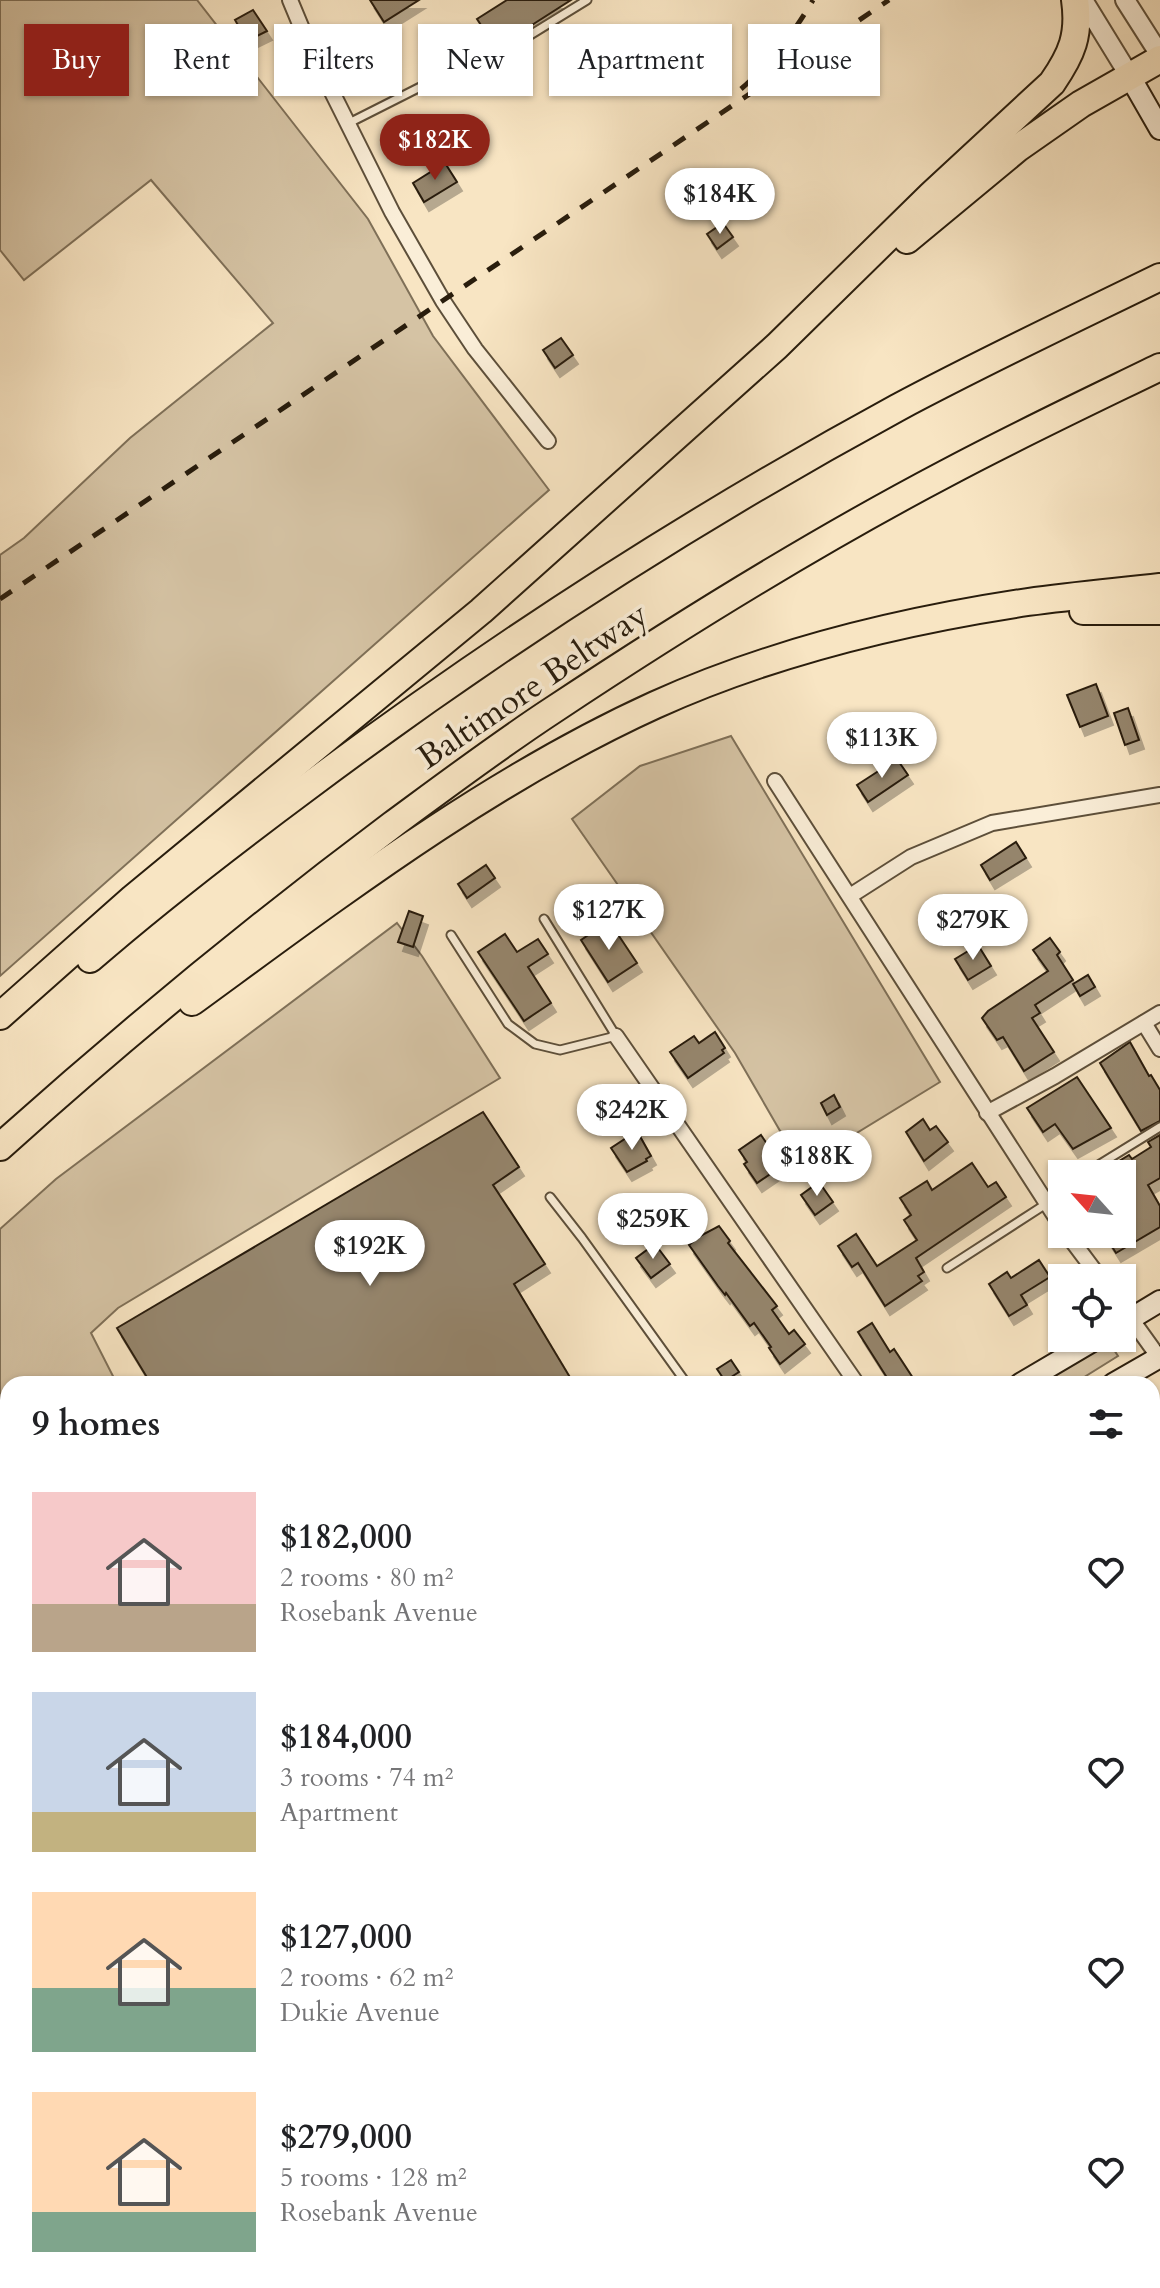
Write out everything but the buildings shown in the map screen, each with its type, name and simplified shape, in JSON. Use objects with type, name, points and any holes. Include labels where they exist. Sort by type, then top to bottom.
[{"type":"highway","points":[[777,346],[932,194],[1052,83],[1064,66],[1076,37],[1078,19],[1075,0]]},
{"type":"highway","points":[[0,1016],[133,898],[481,611],[777,346],[1018,148],[1081,104],[1160,57]]},
{"type":"highway","name":"Baltimore Beltway","points":[[0,1036],[107,944],[235,841],[371,739],[500,649],[640,558],[805,460],[911,401],[1160,277]]},
{"type":"highway","name":"Baltimore Beltway","points":[[0,1149],[155,1011],[294,898],[550,711],[831,538],[944,474],[1160,367]]},
{"type":"highway","points":[[0,1149],[108,1070],[176,1013],[362,879],[460,814],[593,735],[657,704],[721,679],[784,657],[900,626],[1027,602],[1160,587]]},
{"type":"highway","points":[[900,626],[1088,611],[1160,611]]},
{"type":"main road","points":[[1129,75],[1160,129]]},
{"type":"main road","points":[[1136,1311],[1160,1301]]},
{"type":"main road","points":[[1034,1376],[1074,1352]]},
{"type":"main road","points":[[1127,1376],[1160,1358]]},
{"type":"street","points":[[1083,0],[1129,75]]},
{"type":"street","points":[[1125,0],[1160,57]]},
{"type":"street","points":[[294,1],[310,48],[347,124],[443,301],[475,349],[548,441]]},
{"type":"street","points":[[775,781],[1048,1208]]},
{"type":"street","points":[[850,896],[911,857],[992,823],[1160,795]]},
{"type":"street","points":[[987,1113],[1160,1013]]},
{"type":"street","points":[[1144,1023],[1160,1049]]},
{"type":"street","points":[[616,1036],[851,1376]]},
{"type":"street","points":[[1136,1329],[1160,1358]]},
{"type":"lane","points":[[347,124],[448,73],[488,61],[587,0]]},
{"type":"lane","points":[[451,935],[508,1024],[535,1044],[560,1050],[616,1036],[544,919]]},
{"type":"lane","points":[[1107,1160],[1160,1127]]},
{"type":"lane","points":[[550,1197],[681,1376]]},
{"type":"lane","points":[[947,1268],[1048,1199]]},
{"type":"shaded area","points":[[0,0],[197,0],[216,24],[145,24],[145,96],[258,96],[258,78],[368,219],[433,336],[549,490],[0,976],[0,555],[24,538],[130,438],[273,323],[151,180],[24,280],[0,250]]},
{"type":"shaded area","points":[[731,736],[940,1082],[801,1167],[735,1053],[572,819],[640,766]]},
{"type":"shaded area","points":[[397,923],[422,956],[500,1078],[118,1308],[91,1333],[113,1376],[0,1376],[0,1229],[56,1179]]},
{"type":"shaded area","points":[[1090,1352],[1115,1352],[1118,1356],[1086,1376],[1050,1376]]},
{"type":"railway","points":[[741,89],[781,48],[813,0]]},
{"type":"railway","points":[[0,599],[889,0]]}]
